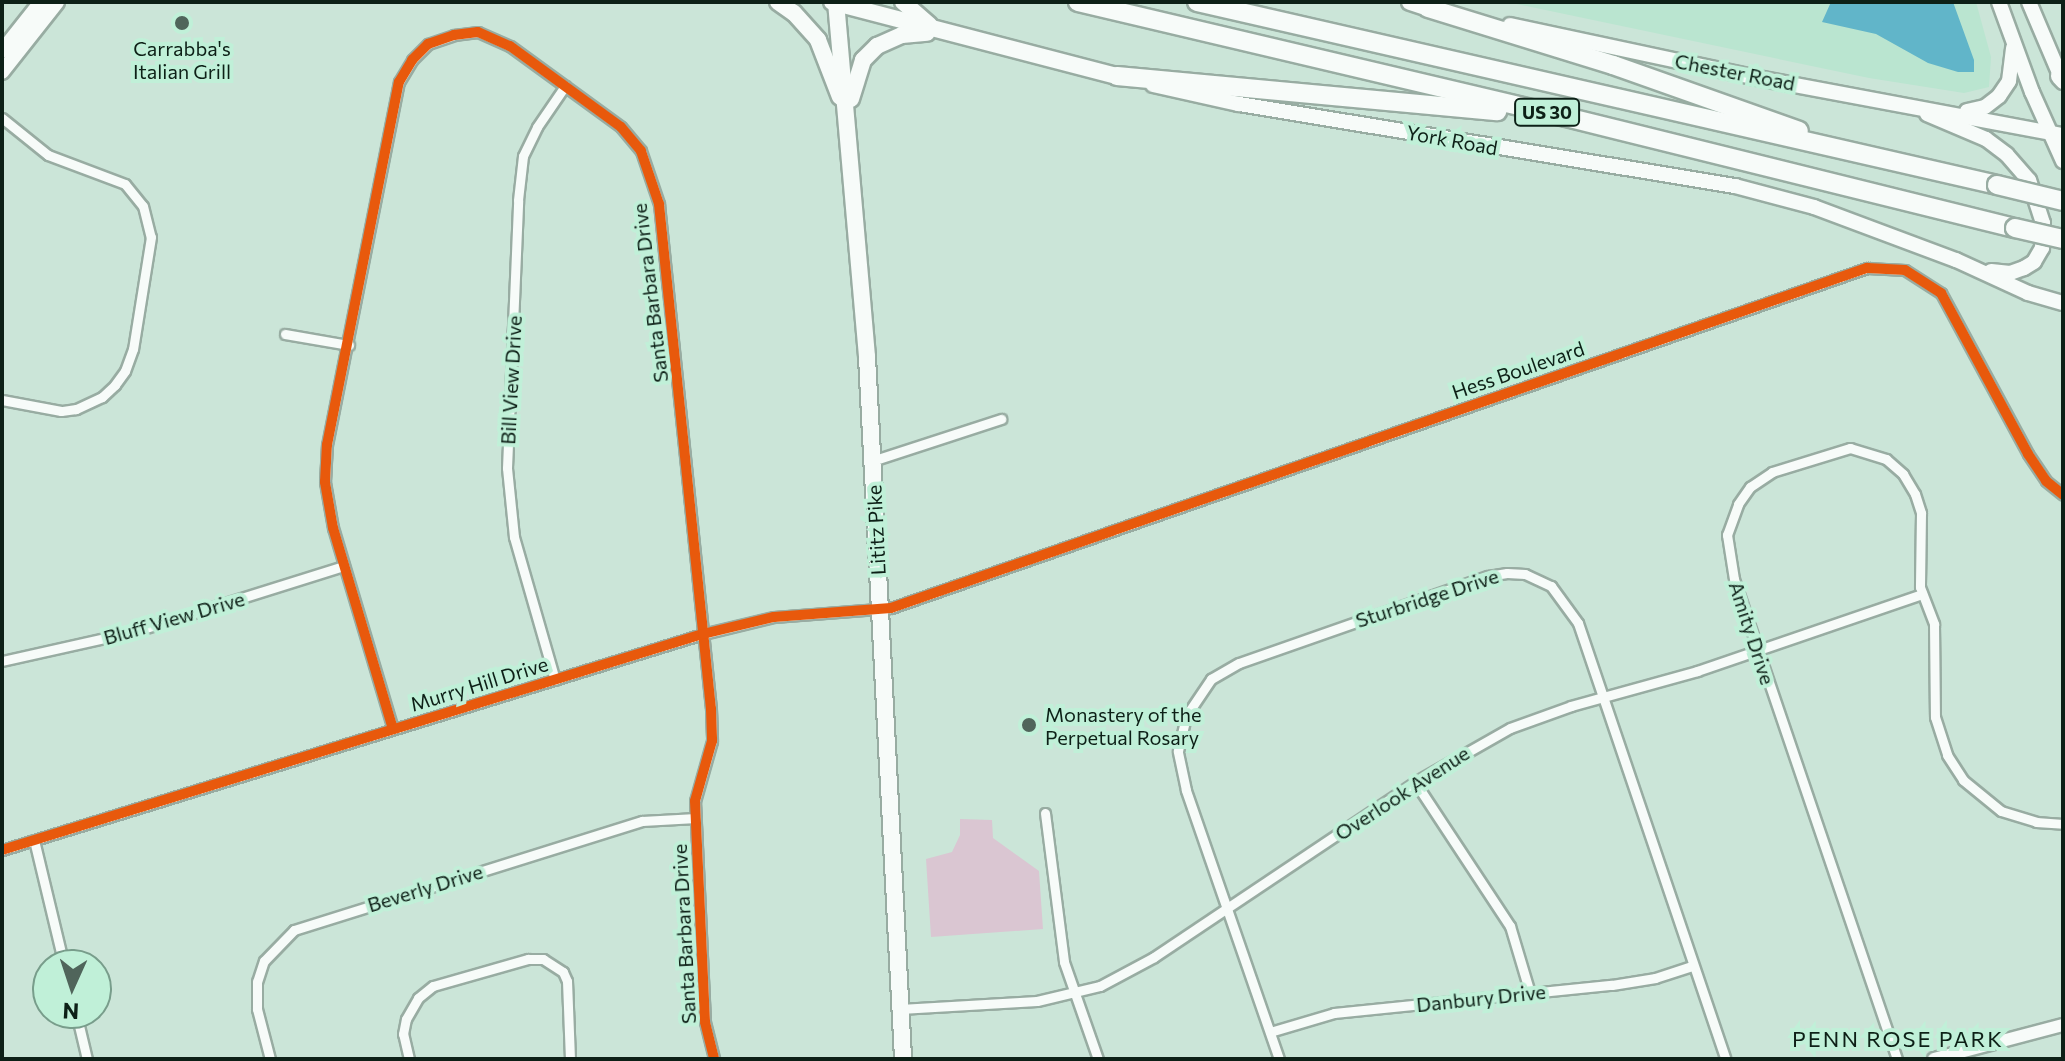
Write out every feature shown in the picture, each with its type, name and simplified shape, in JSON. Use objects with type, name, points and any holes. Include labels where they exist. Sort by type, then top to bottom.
[{"type":"highway","points":[[778,2],[794,13],[818,40],[848,117]]},
{"type":"highway","name":"Lititz Pike","points":[[835,2],[848,117],[872,461],[903,1059]]},
{"type":"highway","name":"York Road","points":[[835,2],[953,36],[1117,76]]},
{"type":"highway","points":[[903,2],[928,24],[953,36]]},
{"type":"highway","name":"US 30","points":[[1078,2],[2063,239]]},
{"type":"highway","name":"US 30","points":[[1197,2],[2063,201]]},
{"type":"highway","points":[[1419,5],[1613,65],[1865,156]]},
{"type":"highway","points":[[848,117],[856,76],[863,60],[877,46],[916,33],[953,36]]},
{"type":"highway","points":[[1117,76],[1566,117]]},
{"type":"main road","points":[[2,51],[41,2]]},
{"type":"main road","points":[[2,72],[57,2]]},
{"type":"main road","points":[[1999,2],[2056,133],[2063,161]]},
{"type":"main road","points":[[2029,2],[2062,79]]},
{"type":"main road","name":"Chester Road","points":[[1419,5],[1752,77],[2056,133]]},
{"type":"main road","points":[[1958,113],[1985,107],[1999,96],[2009,81],[2013,59],[2012,36]]},
{"type":"main road","name":"York Road","points":[[1117,76],[1192,96],[1735,186],[1814,207],[1979,270],[2028,293],[2063,303]]},
{"type":"main road","points":[[1883,99],[1986,139],[2007,155],[2029,180],[2043,223],[2042,248],[2034,262],[2010,273],[1979,270]]},
{"type":"street","name":"Santa Barbara Drive","points":[[393,729],[344,566],[325,482],[327,445],[396,93],[412,60],[422,49],[441,38],[478,32],[510,46],[621,127],[641,151],[654,182],[667,266],[712,734],[695,794],[705,1022],[714,1059]]},
{"type":"street","name":"Bill View Drive","points":[[555,680],[514,537],[507,468],[518,200],[523,156],[537,127],[565,86]]},
{"type":"street","points":[[2,118],[48,155],[108,175],[125,184],[143,206],[151,237],[133,349],[125,371],[115,385],[102,397],[76,409],[61,411],[2,400]]},
{"type":"street","name":"Hess Boulevard","points":[[880,609],[1853,272],[1877,267],[1917,274],[1941,293],[2035,466],[2063,495]]},
{"type":"street","points":[[285,334],[349,345]]},
{"type":"street","points":[[872,461],[1001,419]]},
{"type":"street","name":"Amity Drive","points":[[1897,1059],[1727,551],[1730,522],[1743,496],[1763,477],[1843,449],[1860,449],[1886,459],[1903,474],[1915,494],[1921,513],[1919,575],[1937,645],[1935,717],[1953,765],[1975,792],[2001,811],[2036,822],[2063,824]]},
{"type":"street","name":"Bluff View Drive","points":[[2,661],[124,634],[344,566]]},
{"type":"street","name":"Sturbridge Drive","points":[[1279,1059],[1186,790],[1178,751],[1180,731],[1195,698],[1220,672],[1284,646],[1488,576],[1516,573],[1540,580],[1564,599],[1578,623],[1726,1059]]},
{"type":"street","name":"Overlook Avenue","points":[[900,1009],[1003,1004],[1074,993],[1123,976],[1415,782],[1510,728],[1759,650],[1922,594]]},
{"type":"street","name":"Murry Hill Drive","points":[[2,850],[703,634],[774,617],[880,609]]},
{"type":"street","points":[[1415,782],[1510,926],[1530,993]]},
{"type":"street","points":[[1045,813],[1058,933],[1074,993],[1098,1059]]},
{"type":"street","name":"Beverly Drive","points":[[270,1059],[257,1009],[257,982],[264,961],[294,930],[642,821],[696,818]]},
{"type":"street","points":[[34,840],[60,949]]},
{"type":"street","points":[[409,1059],[403,1034],[406,1019],[418,998],[433,986],[528,959],[543,959],[563,972],[567,981],[570,1059]]},
{"type":"street","name":"Danbury Drive","points":[[1270,1032],[1334,1013],[1640,981],[1693,966]]},
{"type":"street","points":[[1934,1059],[2063,1025]]},
{"type":"street","points":[[80,1029],[87,1059]]},
{"type":"shaded area","points":[[1507,2],[1976,2],[1991,57],[1989,87],[1964,93],[1869,78]]},
{"type":"shaded area","points":[[960,819],[992,820],[993,838],[1039,871],[1043,929],[931,937],[926,859],[952,852],[960,835]]},
{"type":"water","points":[[1831,2],[1953,2],[1974,60],[1974,72],[1958,72],[1928,63],[1876,34],[1822,22]]},
{"type":"cycle path","points":[[393,729],[333,528],[325,482],[327,445],[399,82],[412,60],[428,44],[454,35],[478,32],[510,46],[621,127],[641,151],[659,204],[711,709],[712,741],[695,801],[705,1022],[714,1059]]},
{"type":"cycle path","points":[[2,850],[703,634],[774,617],[891,608],[1867,268],[1905,270],[1941,293],[2028,454],[2046,481],[2063,495]]},
{"type":"place","name":"Carrabba's Italian Grill","points":[[182,23]]},
{"type":"place","name":"Monastery of the Perpetual Rosary","points":[[1029,725]]},
{"type":"district","name":"PENN ROSE PARK","points":[[1898,1039]]}]
